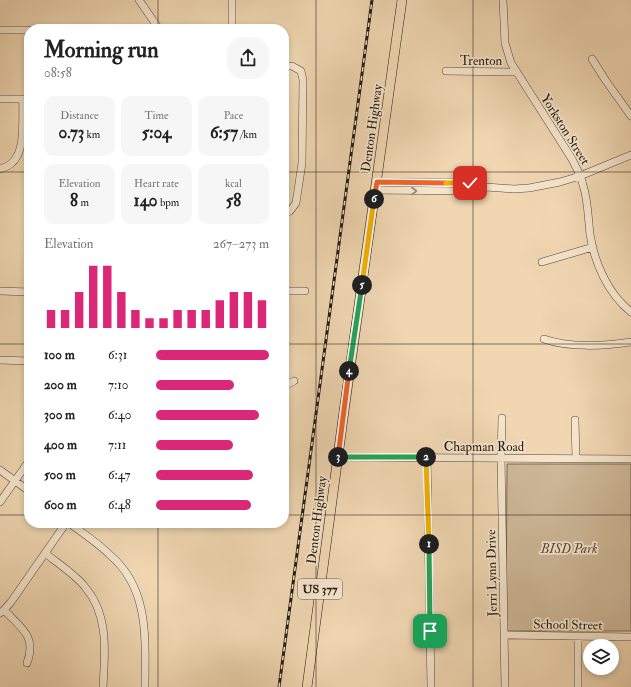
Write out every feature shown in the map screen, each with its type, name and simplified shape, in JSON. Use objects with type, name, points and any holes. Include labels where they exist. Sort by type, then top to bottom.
[{"type":"main road","name":"Denton Highway","points":[[308,687],[338,457],[402,0]]},
{"type":"street","points":[[139,0],[156,24]]},
{"type":"street","points":[[232,0],[232,24]]},
{"type":"street","name":"Yorkston Street","points":[[503,0],[505,43],[511,63],[572,159],[580,176],[586,196],[593,247],[606,281],[620,302],[631,312]]},
{"type":"street","points":[[0,30],[24,30]]},
{"type":"street","points":[[592,60],[631,116]]},
{"type":"street","points":[[289,66],[301,71],[303,80],[301,170],[296,203],[289,212]]},
{"type":"street","name":"Trenton","points":[[446,71],[516,72]]},
{"type":"street","points":[[0,99],[24,99]]},
{"type":"street","points":[[0,169],[8,166],[18,155],[24,118]]},
{"type":"street","points":[[376,186],[434,182],[470,183],[486,187],[514,189],[529,188],[560,182],[580,176],[631,155]]},
{"type":"street","points":[[434,182],[434,190]]},
{"type":"street","points":[[376,186],[470,191],[486,187]]},
{"type":"street","points":[[542,262],[593,247]]},
{"type":"street","points":[[0,291],[24,292]]},
{"type":"street","points":[[289,291],[305,291]]},
{"type":"street","points":[[544,339],[560,344],[584,345],[631,342]]},
{"type":"street","points":[[0,360],[24,360]]},
{"type":"street","points":[[289,384],[294,381]]},
{"type":"street","name":"Jerri Lynn Drive","points":[[502,418],[501,458],[505,687]]},
{"type":"street","points":[[575,420],[576,458]]},
{"type":"street","name":"Chapman Road","points":[[338,457],[631,459]]},
{"type":"street","points":[[426,458],[430,574],[431,687]]},
{"type":"street","points":[[0,502],[24,469]]},
{"type":"street","points":[[0,470],[24,487]]},
{"type":"street","points":[[27,663],[31,649],[29,636],[2,612],[63,528]]},
{"type":"street","points":[[74,528],[111,555],[127,576],[135,590],[140,603],[144,623],[145,687]]},
{"type":"street","points":[[45,554],[85,586],[95,601],[104,628],[106,646],[103,687]]},
{"type":"street","name":"School Street","points":[[504,634],[631,637]]},
{"type":"street","points":[[578,636],[578,687]]},
{"type":"green space","name":"BISD Park","points":[[507,464],[631,464],[631,631],[506,631]]},
{"type":"railway","points":[[279,687],[372,0]]},
{"type":"route","points":[[430,631],[430,574],[426,458],[338,457],[377,182],[470,183]]}]
